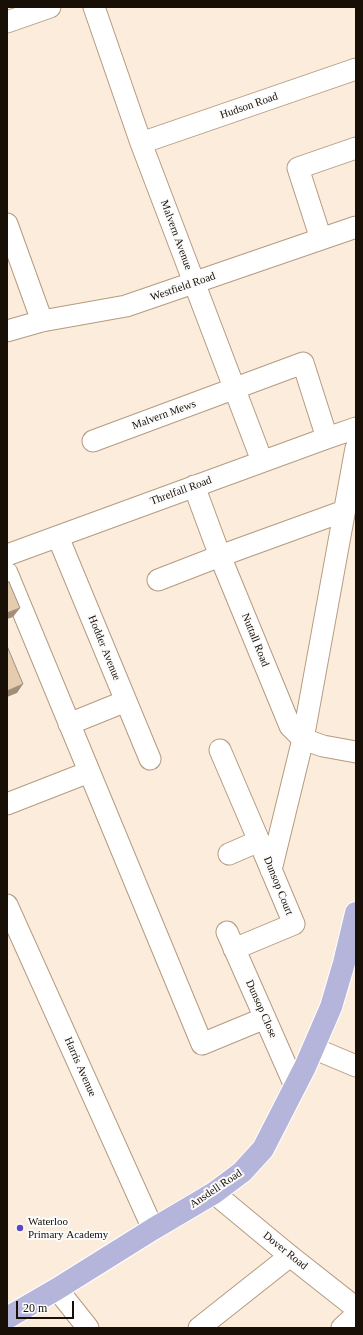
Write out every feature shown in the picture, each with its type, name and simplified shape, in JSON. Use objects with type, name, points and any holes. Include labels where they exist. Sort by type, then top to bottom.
[{"type":"main road","name":"Ansdell Road","points":[[7,1318],[214,1193],[242,1172],[263,1149],[313,1048],[330,1007],[342,970],[356,913]]},
{"type":"street","points":[[16,15],[50,7]]},
{"type":"street","name":"Malvern Avenue","points":[[94,7],[141,143],[262,461]]},
{"type":"street","name":"Hudson Road","points":[[141,143],[356,70]]},
{"type":"street","points":[[321,239],[298,168],[356,148]]},
{"type":"street","points":[[7,224],[42,321]]},
{"type":"street","name":"Westfield Road","points":[[7,331],[42,321],[126,306],[356,227]]},
{"type":"street","name":"Malvern Mews","points":[[93,441],[303,363],[327,438]]},
{"type":"street","name":"Threlfall Road","points":[[7,555],[356,428]]},
{"type":"street","points":[[271,870],[303,739],[356,448]]},
{"type":"street","name":"Nuttall Road","points":[[194,486],[220,556],[290,726],[303,739],[323,746],[356,752]]},
{"type":"street","points":[[158,580],[344,511]]},
{"type":"street","name":"Hodder Avenue","points":[[58,537],[150,759]]},
{"type":"street","points":[[7,573],[202,1044],[265,1018]]},
{"type":"street","points":[[69,724],[126,701]]},
{"type":"street","name":"Dunsop Court","points":[[220,750],[294,924],[231,940]]},
{"type":"street","points":[[7,804],[89,772]]},
{"type":"street","points":[[229,854],[259,841]]},
{"type":"street","name":"Harris Avenue","points":[[7,905],[153,1229]]},
{"type":"street","name":"Dunsop Close","points":[[231,940],[295,1086]]},
{"type":"street","points":[[313,1048],[356,1066]]},
{"type":"street","name":"Dover Road","points":[[214,1193],[356,1308]]},
{"type":"street","points":[[199,1328],[290,1256]]},
{"type":"street","points":[[57,1289],[88,1328]]},
{"type":"street","points":[[342,1328],[356,1316]]},
{"type":"building","points":[[9,582],[20,608],[7,613],[7,583]]},
{"type":"building","points":[[7,646],[23,684],[7,691]]},
{"type":"place","name":"Waterloo Primary Academy","points":[[20,1228]]}]
